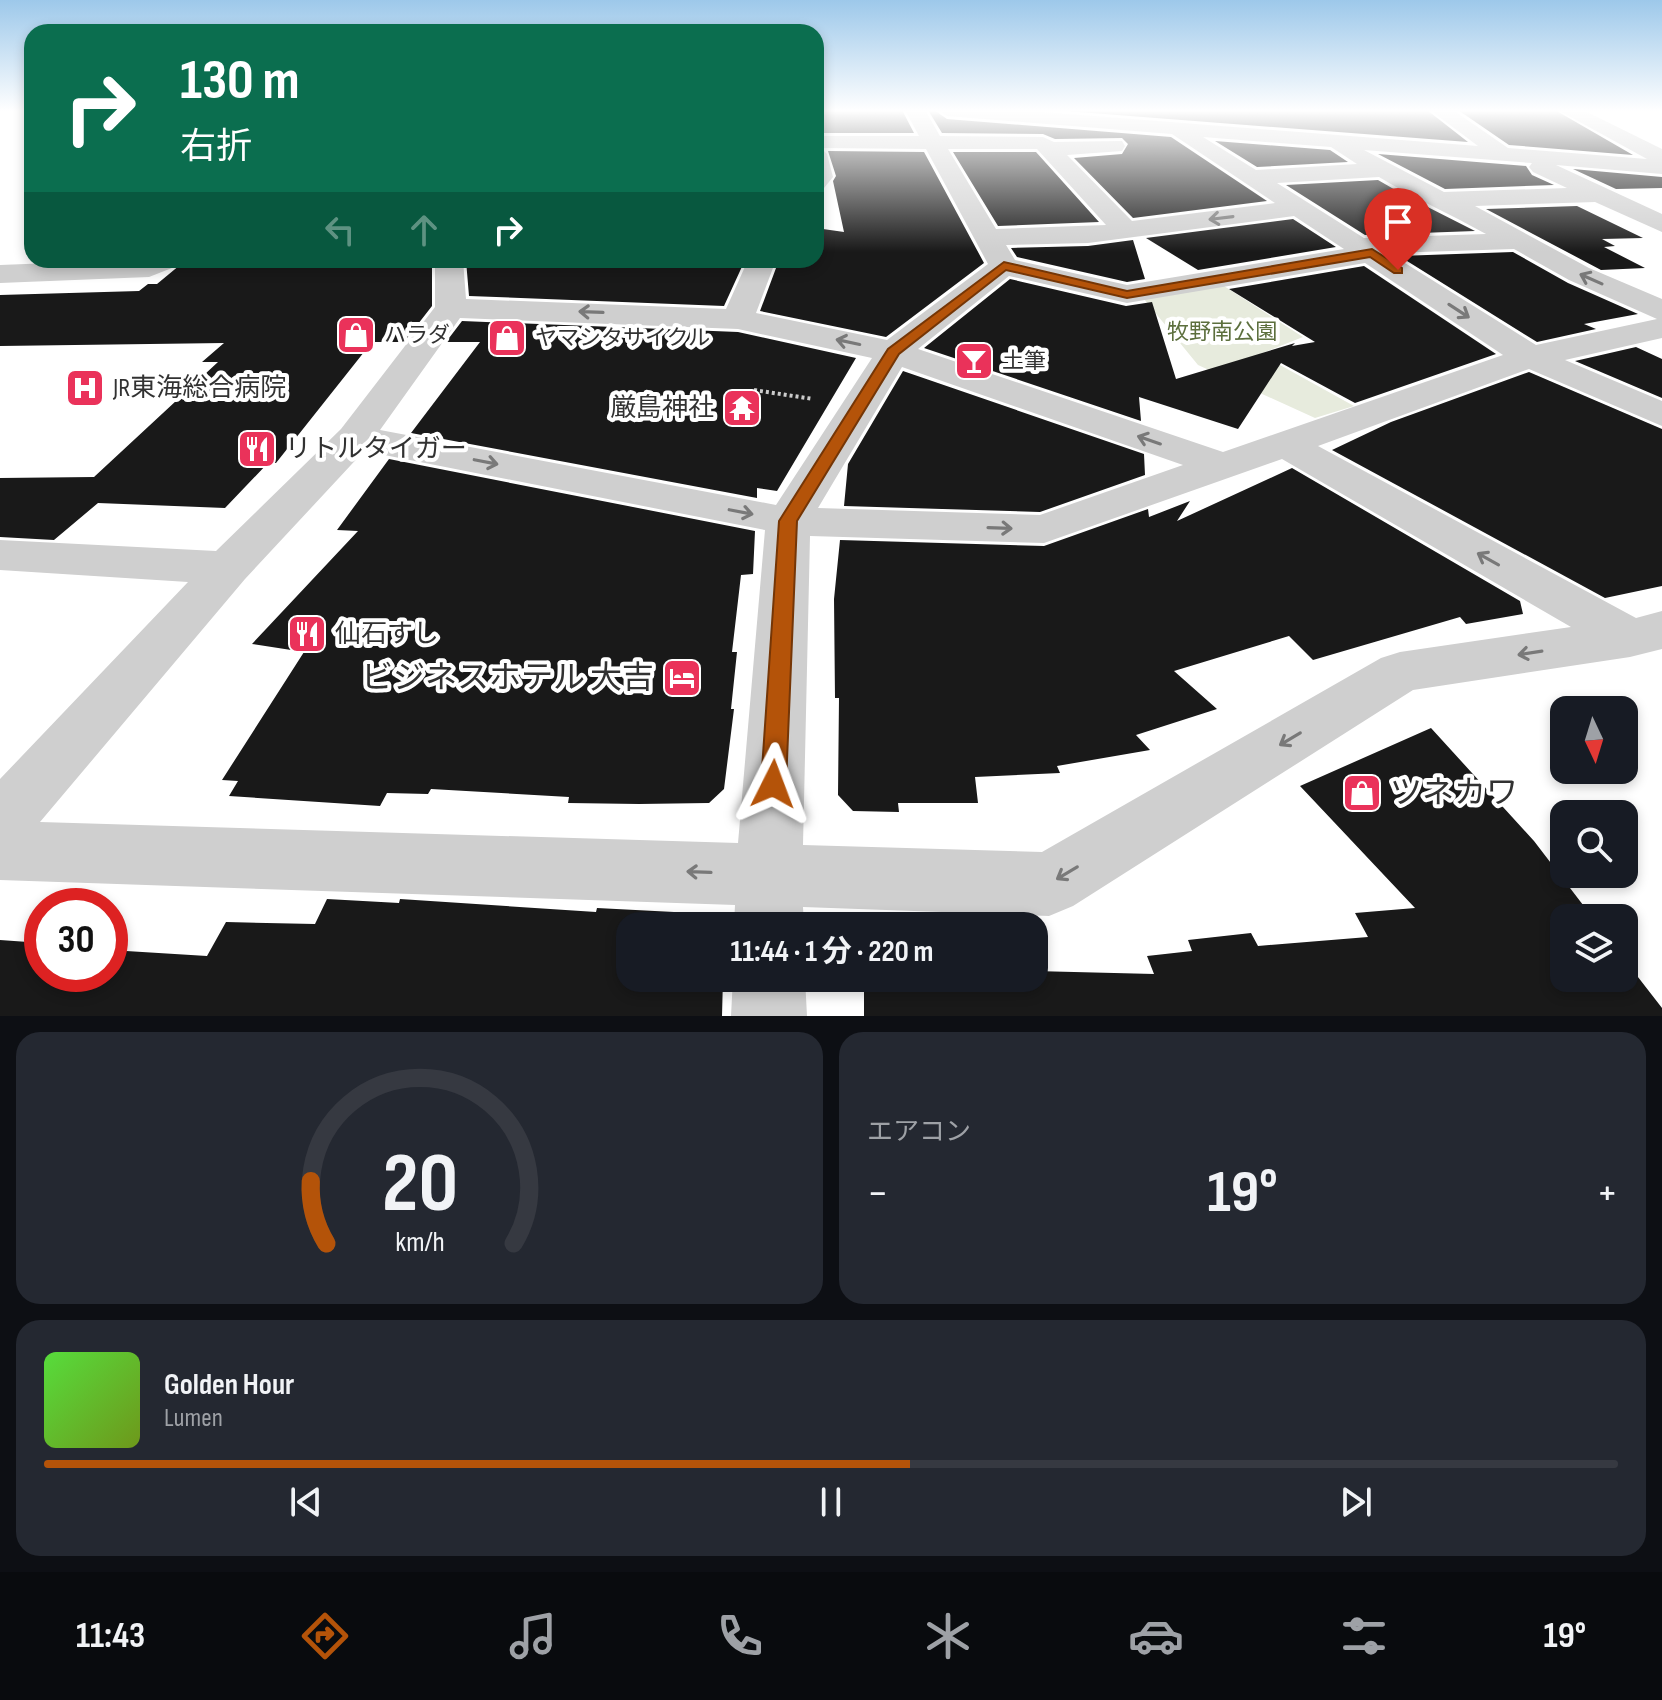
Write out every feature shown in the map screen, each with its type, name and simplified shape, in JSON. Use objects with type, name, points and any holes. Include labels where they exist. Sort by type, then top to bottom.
[{"type":"street","points":[[950,157],[996,252],[1127,294],[1366,250],[1519,241]]},
{"type":"street","points":[[1057,157],[1126,231]]},
{"type":"street","points":[[1224,157],[1530,357],[1662,415]]},
{"type":"street","points":[[1361,157],[1430,197],[1444,200],[1600,195]]},
{"type":"street","points":[[1517,157],[1662,224]]},
{"type":"street","points":[[1556,157],[1662,167]]},
{"type":"street","points":[[1252,177],[1383,170]]},
{"type":"street","points":[[1444,200],[1579,274],[1662,311]]},
{"type":"street","points":[[769,900],[788,521],[893,352],[996,252],[1088,235],[1298,208]]},
{"type":"street","points":[[0,274],[149,268]]},
{"type":"street","points":[[0,822],[228,568],[355,437],[451,308],[449,268]]},
{"type":"street","points":[[738,319],[759,268]]},
{"type":"street","points":[[451,308],[738,319],[893,352],[1222,465]]},
{"type":"street","points":[[355,437],[788,521],[1044,529],[1530,357],[1662,328]]},
{"type":"street","points":[[1285,444],[1646,634]]},
{"type":"street","points":[[0,555],[228,568]]},
{"type":"street","points":[[0,850],[769,900],[1049,884],[1400,672],[1646,634]]},
{"type":"street","points":[[769,992],[769,1016]]},
{"type":"path","points":[[754,390],[860,406]]},
{"type":"green space","name":"牧野南公園","points":[[1224,286],[1303,337],[1260,354],[1354,406],[1315,418],[1198,365],[1144,299]]},
{"type":"building","points":[[830,157],[927,157],[984,263],[886,337],[760,311],[776,268],[824,268],[824,229],[844,232],[833,181],[836,176]]},
{"type":"building","points":[[956,157],[1041,157],[1099,222],[998,226]]},
{"type":"building","points":[[1202,157],[1267,201],[1133,218],[1074,158]]},
{"type":"building","points":[[1242,157],[1341,157],[1348,162],[1257,167]]},
{"type":"building","points":[[1385,157],[1526,166],[1532,175],[1554,185],[1445,189]]},
{"type":"building","points":[[1573,169],[1662,177],[1662,188],[1616,189]]},
{"type":"building","points":[[1378,180],[1475,231],[1365,235],[1286,185]]},
{"type":"building","points":[[1577,206],[1643,238],[1602,239],[1615,246],[1604,247],[1645,268],[1601,270],[1486,209]]},
{"type":"building","points":[[1293,219],[1336,247],[1198,270],[1146,238]]},
{"type":"building","points":[[1133,240],[1145,279],[1127,282],[1017,257],[1011,248],[1088,246]]},
{"type":"building","points":[[1513,252],[1568,283],[1638,314],[1584,324],[1596,329],[1537,342],[1399,256]]},
{"type":"building","points":[[1364,266],[1496,354],[1355,403],[1281,363],[1238,429],[1139,397],[1141,421],[924,348],[1010,279],[1126,306],[1152,302],[1176,379],[1295,343],[1292,346],[1315,342],[1229,289]]},
{"type":"building","points":[[176,268],[432,268],[432,306],[404,342],[372,342],[276,463],[268,463],[225,508],[98,503],[54,540],[0,537],[0,478],[94,477],[218,362],[202,362],[224,343],[0,346],[0,295],[139,291],[148,284],[157,284]]},
{"type":"building","points":[[467,268],[741,268],[724,306],[469,296]]},
{"type":"building","points":[[462,321],[738,332],[856,358],[777,491],[757,488],[757,498],[411,433],[480,342],[446,342]]},
{"type":"building","points":[[1636,347],[1662,359],[1662,398],[1575,361]]},
{"type":"building","points":[[903,371],[1144,454],[1145,475],[1040,512],[844,506],[848,464]]},
{"type":"building","points":[[1529,372],[1662,429],[1662,586],[1605,598],[1332,450],[1391,422]]},
{"type":"building","points":[[389,459],[755,531],[753,574],[741,575],[732,652],[737,652],[731,709],[734,709],[724,789],[709,803],[639,804],[568,803],[569,797],[431,789],[428,794],[387,793],[380,806],[229,796],[238,781],[222,780],[304,652],[252,644],[358,531],[337,530]]},
{"type":"building","points":[[1292,468],[1520,601],[1523,614],[1466,624],[1460,617],[1313,660],[1289,636],[1174,671],[1217,709],[1136,735],[1150,750],[1057,766],[1060,773],[975,777],[978,803],[898,803],[899,812],[853,811],[838,795],[839,698],[835,698],[834,599],[840,540],[1044,546],[1148,509],[1149,517],[1190,501],[1177,521]]},
{"type":"building","points":[[1431,728],[1550,862],[1550,888],[1570,888],[1582,904],[1550,904],[1550,992],[1638,992],[1638,977],[1662,1008],[1662,1016],[864,1016],[864,992],[1048,992],[1048,971],[1154,974],[1147,956],[1192,951],[1188,940],[1251,933],[1258,946],[1368,937],[1355,913],[1415,908],[1300,786]]},
{"type":"building","points":[[327,899],[399,903],[400,899],[596,912],[597,908],[674,912],[616,912],[616,992],[723,992],[722,1016],[0,1016],[0,940],[24,942],[24,992],[128,992],[128,951],[207,956],[226,922],[315,924]]},
{"type":"place","name":"ハラダ","points":[[356,335]]},
{"type":"place","name":"ヤマシタサイクル","points":[[507,338]]},
{"type":"place","name":"土筆","points":[[974,361]]},
{"type":"place","name":"JR東海総合病院","points":[[85,388]]},
{"type":"place","name":"厳島神社","points":[[742,408]]},
{"type":"place","name":"リトルタイガー","points":[[257,449]]},
{"type":"place","name":"仙石すし","points":[[307,634]]},
{"type":"place","name":"ビジネスホテル 大吉","points":[[682,678]]},
{"type":"place","name":"ツネカワ","points":[[1362,793]]},
{"type":"route","points":[[773,784],[788,521],[893,352],[1004,266],[1127,294],[1372,253],[1398,270]]}]
